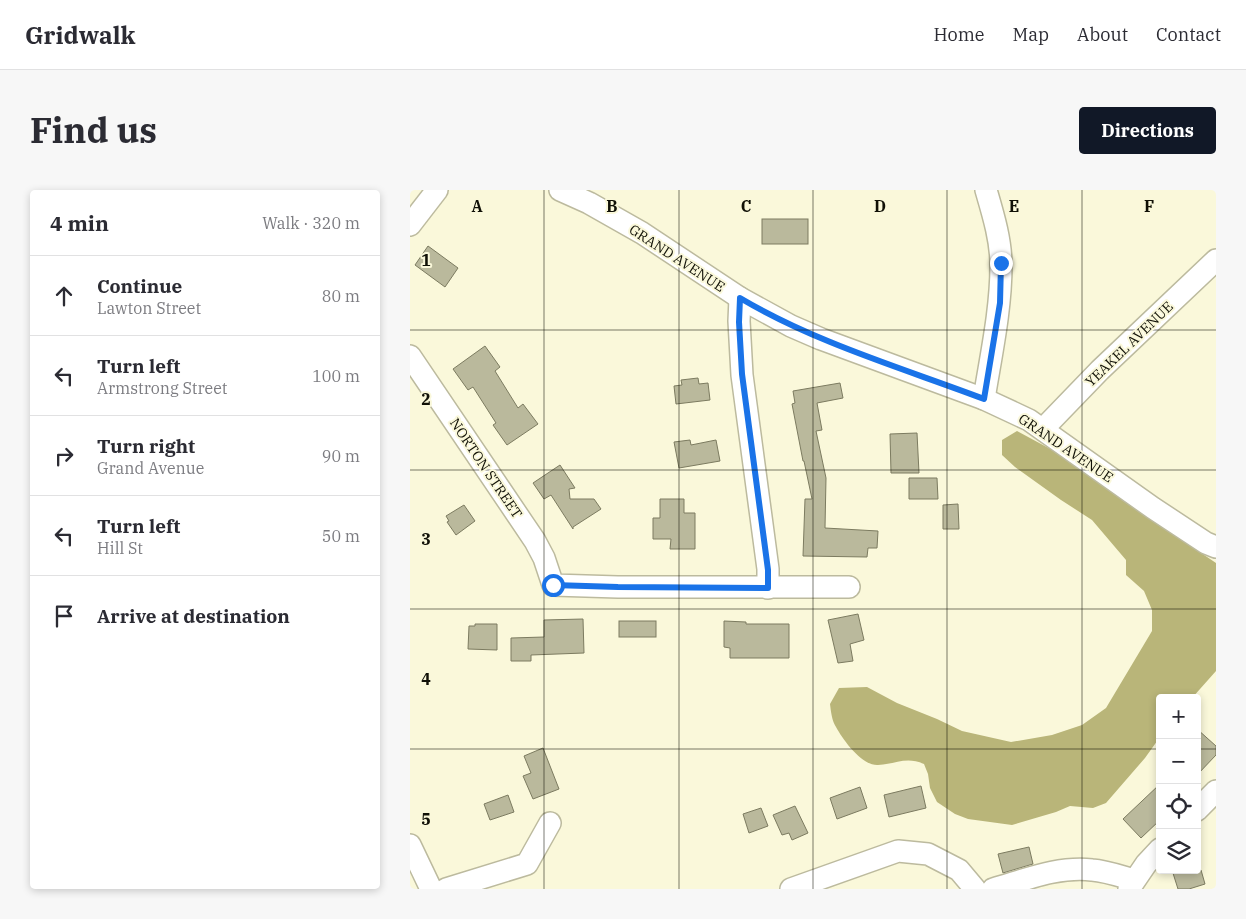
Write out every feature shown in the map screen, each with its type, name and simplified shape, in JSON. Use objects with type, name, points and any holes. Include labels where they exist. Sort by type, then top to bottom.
[{"type":"street","points":[[410,225],[437,190]]},
{"type":"street","name":"GRAND AVENUE","points":[[560,190],[642,233],[740,298],[784,323],[821,339],[1009,410],[1043,430],[1153,508],[1206,543],[1216,547]]},
{"type":"street","points":[[984,399],[1000,303],[1001,263],[995,220],[986,190]]},
{"type":"street","name":"YEAKEL AVENUE","points":[[1043,430],[1100,370],[1216,260]]},
{"type":"street","points":[[740,298],[739,322],[742,374],[768,570],[768,588],[849,587]]},
{"type":"street","name":"NORTON STREET","points":[[410,356],[535,541],[544,558],[553,585],[768,588]]},
{"type":"street","points":[[1201,806],[1216,791]]},
{"type":"street","points":[[446,889],[527,864],[550,823]]},
{"type":"street","points":[[410,845],[431,889]]},
{"type":"street","points":[[791,889],[898,851],[928,854],[959,870],[975,889]]},
{"type":"street","points":[[993,889],[1050,872],[1071,869],[1092,870],[1131,884],[1156,854]]},
{"type":"shaded area","points":[[1017,431],[1067,458],[1127,503],[1216,563],[1216,671],[1196,694],[1156,694],[1156,743],[1106,803],[1093,808],[1070,806],[1012,825],[968,819],[955,814],[937,802],[930,788],[924,764],[906,761],[878,765],[866,761],[848,745],[839,732],[833,719],[830,704],[839,688],[867,687],[897,703],[962,731],[1011,742],[1052,735],[1082,725],[1106,708],[1152,631],[1152,610],[1144,591],[1126,575],[1126,560],[1092,520],[1015,467],[1002,455],[1002,440]]},
{"type":"building","points":[[762,219],[808,219],[808,244],[762,244]]},
{"type":"building","points":[[428,246],[458,268],[445,287],[415,265]]},
{"type":"building","points":[[485,346],[500,367],[495,371],[518,408],[523,404],[538,424],[507,445],[493,425],[496,423],[473,387],[468,390],[453,369]]},
{"type":"building","points":[[698,378],[699,384],[708,383],[710,400],[676,404],[674,386],[682,385],[681,380]]},
{"type":"building","points":[[840,383],[843,398],[817,403],[822,430],[816,431],[826,478],[825,528],[878,531],[877,548],[868,548],[867,557],[803,556],[805,499],[812,499],[792,404],[795,403],[793,391]]},
{"type":"building","points":[[917,433],[919,473],[891,473],[890,434]]},
{"type":"building","points":[[690,440],[691,445],[716,440],[720,461],[679,468],[674,442]]},
{"type":"building","points":[[560,465],[575,488],[569,489],[570,499],[594,499],[601,509],[573,527],[573,529],[551,495],[544,499],[533,483]]},
{"type":"building","points":[[909,478],[937,478],[938,499],[909,499]]},
{"type":"building","points":[[660,499],[684,499],[684,513],[695,513],[695,549],[670,549],[671,539],[653,539],[653,518],[660,518]]},
{"type":"building","points":[[958,504],[959,529],[943,529],[943,505]]},
{"type":"building","points":[[464,505],[475,521],[456,535],[447,522],[449,521],[446,516]]},
{"type":"building","points":[[858,614],[864,640],[850,644],[853,661],[838,663],[828,620]]},
{"type":"building","points":[[583,619],[584,653],[531,655],[531,661],[511,661],[511,638],[544,637],[544,620]]},
{"type":"building","points":[[619,621],[656,621],[656,637],[619,637]]},
{"type":"building","points":[[724,621],[746,622],[746,624],[789,624],[789,658],[730,658],[730,648],[724,647]]},
{"type":"building","points":[[475,624],[497,624],[497,650],[468,649],[469,626],[475,626]]},
{"type":"building","points":[[1201,733],[1216,746],[1216,755],[1201,771]]},
{"type":"building","points":[[543,748],[559,789],[533,799],[523,776],[531,773],[524,756]]},
{"type":"building","points":[[921,786],[926,808],[889,817],[884,795]]},
{"type":"building","points":[[860,787],[867,808],[837,819],[830,798]]},
{"type":"building","points":[[1156,788],[1156,824],[1141,838],[1123,819]]},
{"type":"building","points":[[508,795],[514,812],[490,820],[484,804]]},
{"type":"building","points":[[795,806],[808,833],[792,840],[789,833],[782,835],[773,815]]},
{"type":"building","points":[[761,808],[768,826],[749,833],[743,814]]},
{"type":"building","points":[[1029,847],[1033,864],[1003,873],[998,854]]},
{"type":"building","points":[[1201,870],[1205,884],[1189,889],[1178,889],[1173,874],[1201,874]]},
{"type":"route","points":[[553,585],[768,588],[768,570],[742,374],[739,322],[740,298],[791,326],[821,339],[984,399],[1000,303],[1001,263]]}]
